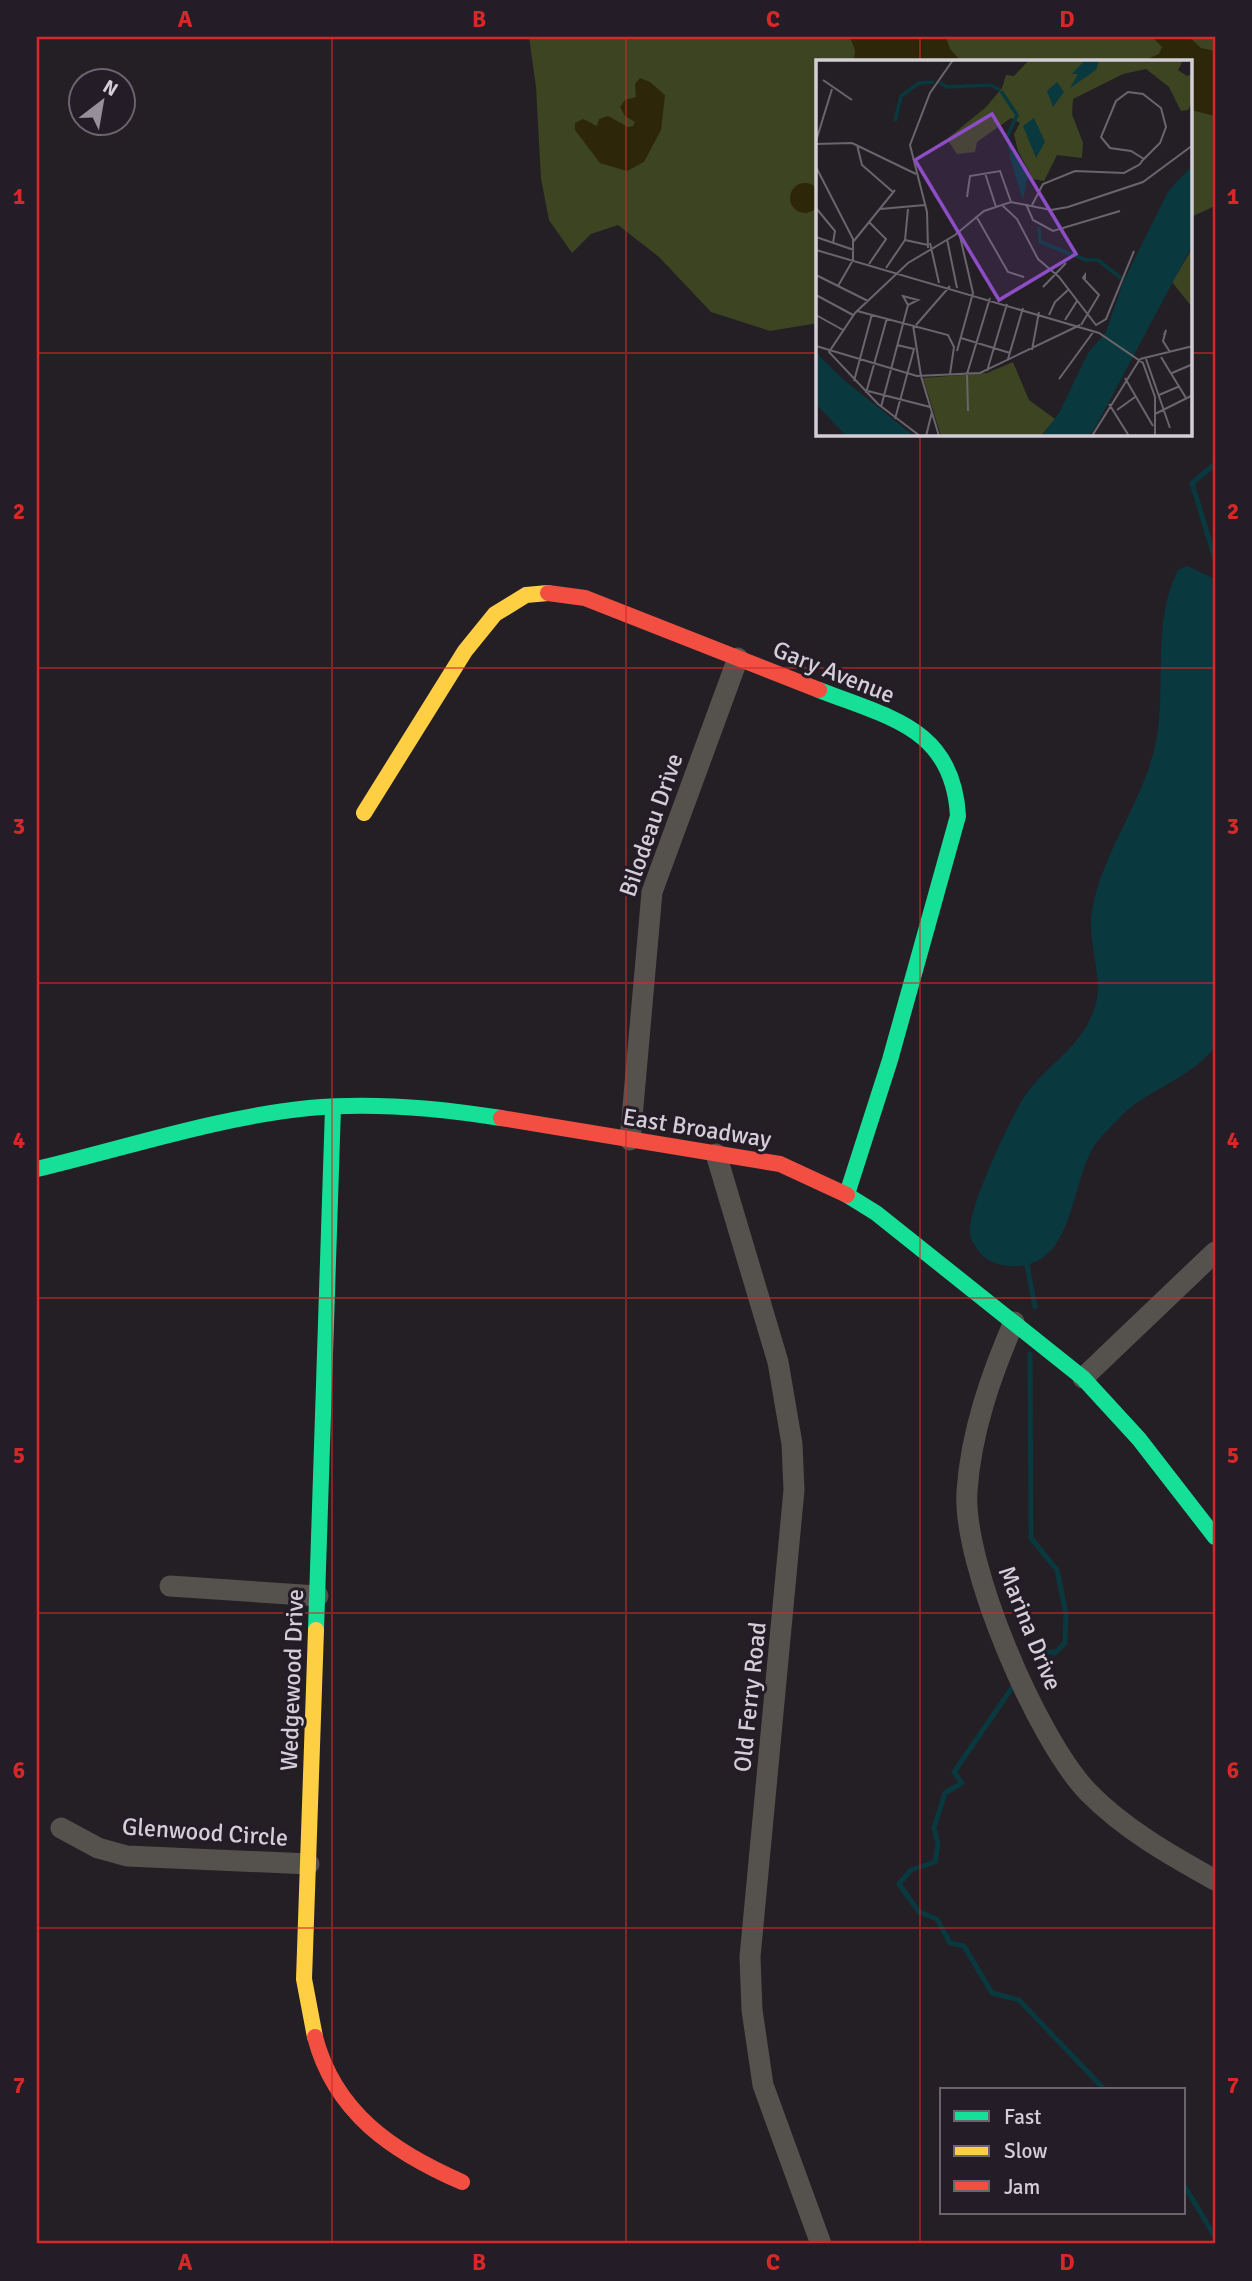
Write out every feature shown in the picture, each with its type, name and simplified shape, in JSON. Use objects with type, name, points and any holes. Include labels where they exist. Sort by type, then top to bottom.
[{"type":"street","name":"Gary Avenue","points":[[364,813],[466,651],[495,614],[516,599],[545,593],[585,598],[911,729],[940,752],[956,781],[958,816],[890,1060],[846,1194]]},
{"type":"street","name":"Bilodeau Drive","points":[[631,1140],[652,892],[738,658]]},
{"type":"street","name":"East Broadway","points":[[37,1169],[265,1114],[380,1107],[459,1111],[799,1170],[876,1213],[1083,1378],[1139,1439],[1215,1537]]},
{"type":"street","name":"Wedgewood Drive","points":[[333,1108],[306,1993],[314,2039],[325,2065],[340,2097],[366,2129],[412,2160],[462,2182]]},
{"type":"street","name":"Old Ferry Road","points":[[716,1154],[778,1362],[792,1444],[794,1490],[786,1604],[750,1956],[752,2010],[763,2085],[821,2244]]},
{"type":"street","points":[[1083,1378],[1215,1252]]},
{"type":"street","name":"Marina Drive","points":[[1014,1322],[993,1371],[978,1427],[967,1492],[969,1532],[982,1587],[1035,1709],[1055,1749],[1072,1774],[1121,1821],[1215,1880]]},
{"type":"street","points":[[170,1586],[318,1596]]},
{"type":"street","name":"Glenwood Circle","points":[[61,1828],[98,1848],[127,1856],[309,1864]]},
{"type":"green space","points":[[529,37],[1215,37],[1215,206],[1192,217],[1192,60],[816,60],[816,323],[770,331],[711,312],[659,257],[618,225],[591,234],[572,253],[549,220],[541,179],[536,87]]},
{"type":"sand","points":[[850,37],[946,37],[950,49],[960,60],[854,60],[855,50]]},
{"type":"sand","points":[[1152,37],[1189,37],[1201,48],[1215,51],[1215,116],[1192,110],[1192,60],[1145,60],[1159,54],[1162,47]]},
{"type":"sand","points":[[640,78],[650,82],[665,95],[661,130],[644,162],[627,171],[600,163],[575,130],[575,123],[583,119],[597,126],[599,119],[608,116],[628,127],[633,126],[635,122],[625,116],[620,107],[625,100],[636,97],[635,84]]},
{"type":"sand","points":[[799,184],[816,187],[816,209],[799,212],[791,204],[791,192]]},
{"type":"water","points":[[1187,566],[1215,579],[1215,1047],[1186,1073],[1131,1107],[1100,1138],[1090,1154],[1060,1237],[1048,1253],[1032,1263],[1009,1266],[1000,1264],[983,1256],[971,1237],[975,1206],[998,1148],[1021,1102],[1030,1089],[1073,1045],[1090,1019],[1096,1003],[1098,982],[1092,911],[1105,868],[1150,764],[1159,720],[1165,611],[1178,570]]},
{"type":"waterway","points":[[1215,464],[1192,483],[1215,559]]},
{"type":"waterway","points":[[1026,1259],[1035,1307]]},
{"type":"waterway","points":[[1029,1648],[1055,1653],[1065,1643],[1066,1614],[1057,1570],[1031,1538],[1030,1354]]},
{"type":"waterway","points":[[1014,1685],[954,1772],[962,1783],[945,1793],[934,1828],[938,1844],[935,1862],[911,1870],[899,1884],[919,1912],[937,1919],[950,1943],[964,1946],[992,1993],[1019,2000],[1103,2088]]},
{"type":"waterway","points":[[1186,2188],[1215,2237]]},
{"type":"traffic: fast","points":[[819,690],[893,719],[913,730],[931,745],[944,763],[954,786],[958,816],[890,1060],[847,1194]]},
{"type":"traffic: fast","points":[[37,1169],[241,1118],[309,1108],[405,1107],[501,1118]]},
{"type":"traffic: fast","points":[[316,1630],[333,1108]]},
{"type":"traffic: fast","points":[[847,1195],[876,1213],[1083,1378],[1139,1439],[1215,1537]]},
{"type":"traffic: slow","points":[[364,813],[465,651],[495,614],[526,595],[548,593]]},
{"type":"traffic: slow","points":[[315,2037],[304,1979],[316,1630]]},
{"type":"traffic: jam","points":[[548,593],[585,598],[819,690]]},
{"type":"traffic: jam","points":[[501,1118],[780,1164],[847,1195]]},
{"type":"traffic: jam","points":[[315,2037],[324,2064],[337,2088],[370,2127],[413,2157],[462,2182]]}]
